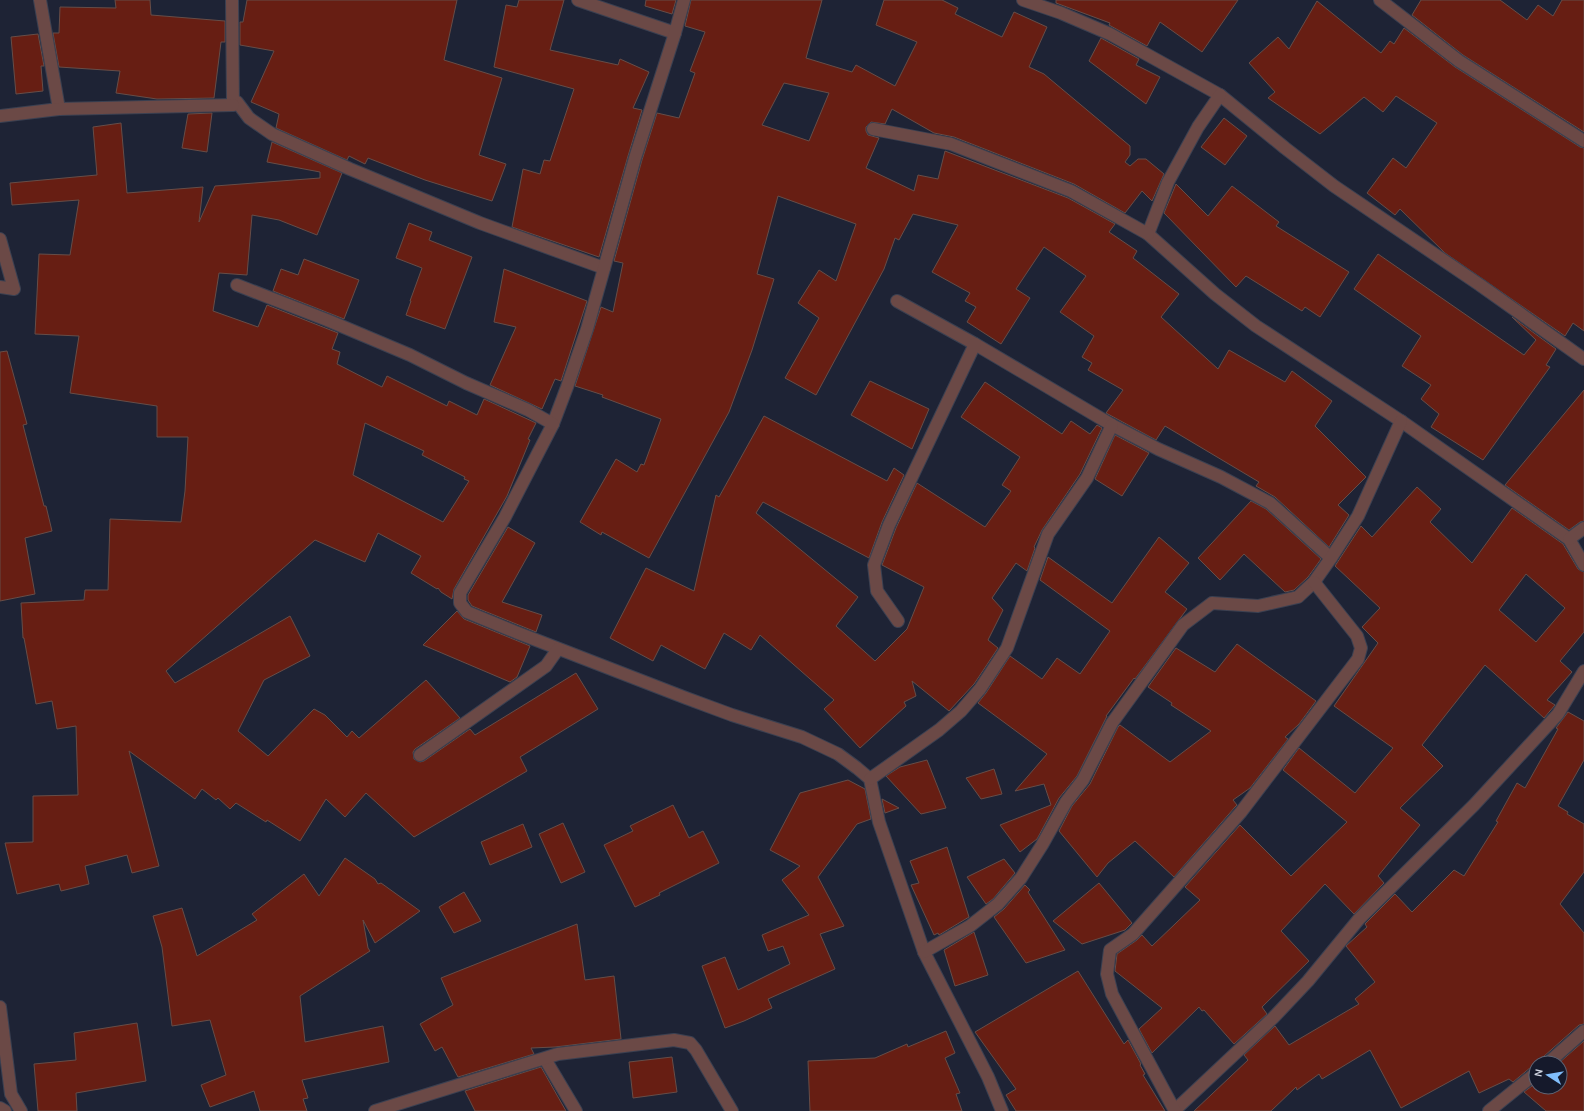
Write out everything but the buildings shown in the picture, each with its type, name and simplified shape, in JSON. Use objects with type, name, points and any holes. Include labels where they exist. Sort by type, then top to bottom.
[{"type":"street","points":[[40,0],[59,109]]},
{"type":"street","points":[[232,0],[233,105]]},
{"type":"street","points":[[578,0],[675,33]]},
{"type":"street","points":[[684,0],[635,158],[587,329],[553,424],[505,516],[460,594],[460,603],[467,612],[558,649],[732,715],[802,737],[838,754],[870,779],[879,822],[924,952],[988,1077],[1002,1111]]},
{"type":"street","points":[[1022,0],[1061,13],[1110,34],[1220,96],[1334,186],[1480,285],[1584,359]]},
{"type":"street","points":[[1380,0],[1459,61],[1584,141]]},
{"type":"street","points":[[1148,234],[1168,182],[1198,127],[1220,96]]},
{"type":"street","points":[[0,116],[59,109],[233,105],[237,102],[249,118],[272,134],[350,169],[480,223],[604,268]]},
{"type":"street","points":[[873,129],[950,144],[1071,191],[1148,234],[1215,294],[1256,326],[1401,421],[1569,538],[1584,565]]},
{"type":"street","points":[[0,239],[14,289],[0,287]]},
{"type":"street","points":[[237,285],[327,320],[410,355],[466,383],[528,410],[553,424]]},
{"type":"street","points":[[897,302],[975,344],[1112,425],[1158,449],[1221,477],[1270,503],[1331,558]]},
{"type":"street","points":[[898,621],[877,591],[874,564],[889,525],[975,344]]},
{"type":"street","points":[[924,952],[970,926],[998,904],[1021,878],[1042,845],[1066,802],[1083,780],[1112,723],[1183,625],[1212,603],[1258,606],[1298,597],[1314,582],[1358,516],[1401,421]]},
{"type":"street","points":[[870,779],[939,730],[961,712],[980,689],[1007,648],[1048,534],[1087,478],[1112,425]]},
{"type":"street","points":[[1569,538],[1584,528]]},
{"type":"street","points":[[1314,582],[1357,636],[1361,648],[1358,659],[1241,812],[1132,934],[1110,950],[1107,974],[1112,994],[1175,1111],[1273,1018],[1308,981],[1359,919],[1474,805],[1558,714],[1584,671]]},
{"type":"street","points":[[420,755],[546,666],[558,649]]},
{"type":"street","points":[[0,1007],[11,1094],[21,1111]]},
{"type":"street","points":[[1557,1055],[1584,1031]]},
{"type":"street","points":[[375,1111],[558,1054],[674,1040],[690,1043],[696,1050],[732,1111]]},
{"type":"street","points":[[545,1059],[576,1111]]},
{"type":"street","points":[[1489,1111],[1528,1079]]},
{"type":"street","points":[[0,1108],[5,1111]]}]
